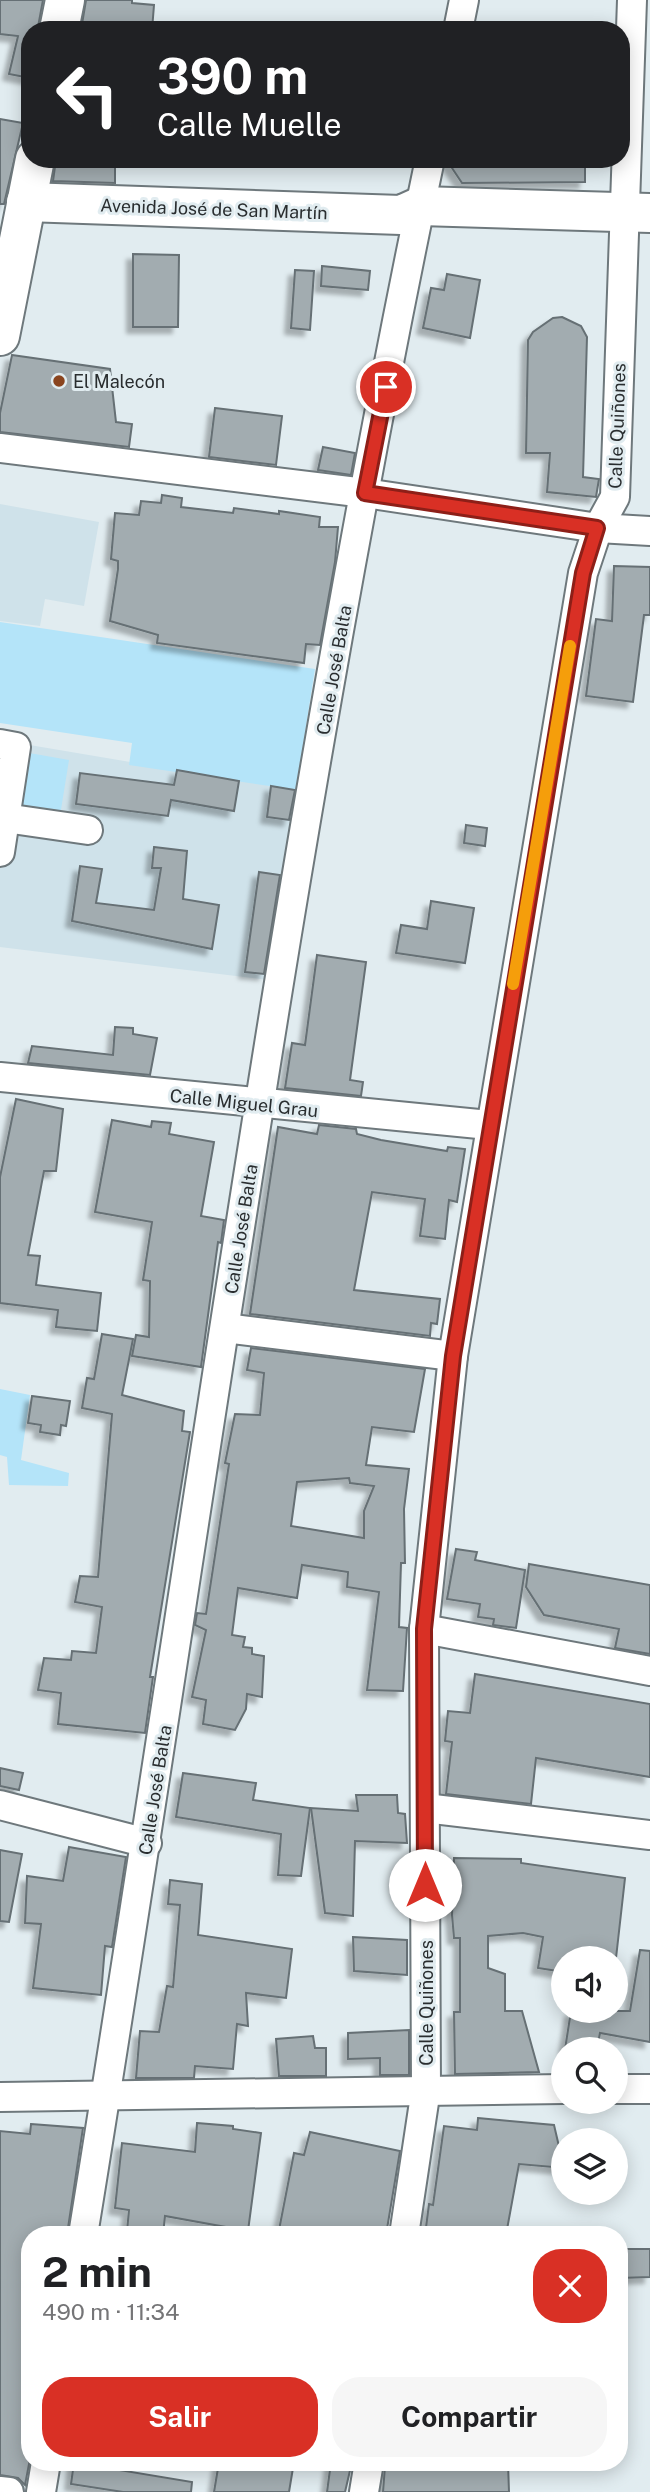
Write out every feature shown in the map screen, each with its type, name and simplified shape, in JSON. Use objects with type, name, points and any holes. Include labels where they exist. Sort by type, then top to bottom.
[{"type":"main road","points":[[61,21],[65,0]]},
{"type":"main road","points":[[0,336],[33,168]]},
{"type":"main road","name":"Avenida José de San Martín","points":[[26,202],[638,223]]},
{"type":"street","points":[[460,21],[464,0]]},
{"type":"street","name":"Calle Quiñones","points":[[405,2226],[426,2089],[424,1629],[453,1356],[489,1125],[583,573],[597,528],[615,497],[638,223],[632,0]]},
{"type":"street","name":"Calle José Balta","points":[[84,2226],[147,1843],[260,1105],[413,216],[427,168]]},
{"type":"street","points":[[0,448],[365,493],[597,528],[650,531]]},
{"type":"street","points":[[0,744],[16,747],[0,852]]},
{"type":"street","points":[[5,818],[88,830]]},
{"type":"street","name":"Calle Miguel Grau","points":[[0,1077],[260,1105],[489,1125]]},
{"type":"street","points":[[225,1328],[453,1356]]},
{"type":"street","points":[[424,1629],[650,1671]]},
{"type":"street","points":[[0,1805],[147,1843]]},
{"type":"street","points":[[425,1808],[650,1835]]},
{"type":"street","points":[[0,2097],[551,2089]]},
{"type":"street","points":[[628,2089],[650,2089]]},
{"type":"street","points":[[41,2492],[44,2471]]},
{"type":"street","points":[[364,2492],[368,2471]]},
{"type":"street","points":[[0,2491],[9,2492]]},
{"type":"shaded area","points":[[0,504],[99,522],[84,606],[45,599],[40,626],[0,621]]},
{"type":"shaded area","points":[[0,622],[315,669],[296,790],[129,765],[132,743],[0,723]]},
{"type":"shaded area","points":[[0,740],[296,790],[269,980],[0,947]]},
{"type":"shaded area","points":[[18,751],[69,760],[59,822],[8,815]]},
{"type":"shaded area","points":[[0,1389],[30,1395],[21,1460],[69,1473],[68,1486],[9,1485],[7,1457],[0,1455]]},
{"type":"building","points":[[0,0],[43,0],[39,21],[21,21],[21,76],[9,74],[18,36],[0,34]]},
{"type":"building","points":[[86,0],[132,0],[132,3],[154,5],[153,21],[82,21]]},
{"type":"building","points":[[0,119],[21,123],[21,132],[4,204],[0,204]]},
{"type":"building","points":[[55,168],[115,168],[115,183],[53,181]]},
{"type":"building","points":[[452,168],[585,168],[585,182],[462,183]]},
{"type":"building","points":[[133,254],[179,255],[178,327],[133,327]]},
{"type":"building","points":[[322,266],[370,271],[368,290],[321,286]]},
{"type":"building","points":[[295,270],[314,271],[310,330],[291,328]]},
{"type":"building","points":[[447,274],[480,280],[470,338],[423,328],[431,288],[444,290]]},
{"type":"building","points":[[562,317],[581,326],[587,337],[583,477],[599,479],[596,497],[547,492],[550,453],[526,453],[528,340],[533,332],[553,318]]},
{"type":"building","points":[[12,355],[110,369],[116,422],[132,424],[129,447],[0,432],[0,413]]},
{"type":"building","points":[[215,408],[282,416],[276,465],[209,457]]},
{"type":"building","points":[[323,447],[355,453],[351,475],[318,470]]},
{"type":"building","points":[[162,495],[182,498],[181,507],[233,513],[234,508],[279,514],[279,511],[320,517],[319,527],[338,527],[335,562],[320,645],[306,644],[304,663],[157,643],[158,635],[110,621],[118,569],[118,561],[111,559],[115,513],[139,515],[141,501],[161,503]]},
{"type":"building","points":[[614,566],[650,567],[650,615],[644,615],[633,702],[586,696],[596,619],[612,621]]},
{"type":"building","points":[[177,770],[239,781],[234,811],[171,800],[168,816],[76,804],[80,773],[174,785]]},
{"type":"building","points":[[271,786],[295,790],[289,820],[267,817]]},
{"type":"building","points":[[466,825],[487,828],[485,846],[464,843]]},
{"type":"building","points":[[154,847],[187,851],[183,899],[219,905],[212,949],[72,921],[80,866],[102,869],[96,903],[154,910],[161,868],[152,868]]},
{"type":"building","points":[[259,872],[280,875],[264,974],[245,972]]},
{"type":"building","points":[[431,901],[474,908],[465,963],[396,953],[401,925],[427,929]]},
{"type":"building","points":[[317,955],[366,962],[350,1080],[363,1082],[361,1096],[285,1088],[292,1043],[305,1045]]},
{"type":"building","points":[[115,1027],[133,1028],[133,1034],[157,1038],[150,1075],[28,1063],[32,1046],[113,1055]]},
{"type":"building","points":[[16,1099],[63,1109],[56,1171],[44,1171],[28,1255],[40,1256],[36,1285],[101,1293],[97,1331],[56,1327],[58,1310],[0,1303],[0,1177]]},
{"type":"building","points":[[112,1120],[151,1127],[152,1121],[171,1123],[169,1134],[214,1142],[201,1216],[224,1220],[221,1243],[218,1242],[201,1367],[132,1356],[136,1335],[149,1337],[150,1281],[143,1280],[152,1222],[95,1212]]},
{"type":"building","points":[[319,1125],[356,1129],[357,1134],[381,1140],[447,1151],[448,1147],[465,1149],[457,1202],[449,1200],[445,1239],[420,1236],[425,1199],[372,1192],[354,1290],[440,1299],[437,1324],[431,1323],[430,1336],[250,1314],[278,1127],[317,1134]]},
{"type":"building","points":[[102,1334],[133,1339],[122,1395],[184,1411],[182,1431],[190,1432],[150,1677],[153,1677],[145,1733],[58,1724],[61,1693],[38,1690],[44,1658],[71,1660],[72,1651],[96,1653],[102,1607],[75,1602],[80,1576],[98,1577],[112,1414],[82,1408],[87,1378],[94,1379]]},
{"type":"building","points":[[251,1348],[425,1369],[414,1432],[372,1427],[366,1465],[409,1469],[404,1509],[405,1563],[401,1563],[399,1627],[407,1628],[403,1691],[367,1690],[379,1592],[347,1587],[348,1572],[302,1565],[297,1598],[238,1588],[232,1635],[245,1637],[243,1647],[252,1648],[252,1654],[264,1656],[262,1697],[247,1694],[246,1709],[235,1730],[203,1724],[206,1700],[192,1697],[206,1630],[195,1625],[197,1613],[206,1614],[229,1464],[225,1463],[235,1414],[260,1415],[264,1373],[247,1370]],"holes":[[[349,1478],[350,1483],[374,1486],[364,1511],[364,1538],[291,1526],[297,1482]]]},
{"type":"building","points":[[32,1396],[70,1401],[66,1426],[61,1425],[60,1435],[40,1432],[41,1425],[28,1423]]},
{"type":"building","points":[[456,1549],[477,1552],[475,1560],[525,1570],[516,1628],[493,1625],[494,1619],[478,1617],[480,1604],[447,1599]]},
{"type":"building","points":[[529,1564],[650,1585],[650,1654],[615,1648],[619,1629],[544,1615],[526,1587]]},
{"type":"building","points":[[475,1674],[650,1704],[650,1777],[536,1758],[531,1804],[446,1794],[452,1742],[445,1741],[448,1711],[470,1713]]},
{"type":"building","points":[[0,1768],[23,1773],[19,1790],[0,1786]]},
{"type":"building","points":[[183,1773],[256,1783],[253,1800],[310,1808],[301,1876],[278,1875],[281,1834],[176,1817]]},
{"type":"building","points":[[356,1795],[397,1795],[398,1813],[405,1814],[407,1843],[355,1841],[353,1916],[325,1913],[311,1808],[358,1811]]},
{"type":"building","points":[[69,1847],[126,1857],[112,1947],[105,1946],[101,1995],[33,1988],[41,1924],[25,1923],[27,1876],[63,1881]]},
{"type":"building","points":[[0,1850],[22,1854],[9,1922],[0,1921]]},
{"type":"building","points":[[454,1858],[521,1859],[521,1863],[625,1878],[617,1946],[551,1946],[551,1970],[538,1968],[543,1937],[523,1933],[488,1936],[488,1968],[505,1974],[505,2011],[522,2011],[539,2072],[455,2074],[454,2012],[460,2012],[460,1938],[454,1938]]},
{"type":"building","points":[[170,1880],[202,1884],[198,1935],[292,1949],[286,1998],[246,1993],[248,2026],[237,2024],[233,2069],[195,2066],[194,2078],[136,2078],[140,2031],[159,2032],[167,1986],[173,1987],[180,1905],[168,1904]]},
{"type":"building","points":[[353,1937],[407,1940],[407,1975],[354,1971]]},
{"type":"building","points":[[640,1950],[650,1951],[650,2042],[600,2033],[599,2037],[567,2037],[569,2023],[628,2023]]},
{"type":"building","points":[[409,2030],[409,2075],[380,2075],[380,2058],[348,2059],[348,2033]]},
{"type":"building","points":[[313,2036],[315,2048],[326,2048],[326,2076],[279,2076],[276,2039]]},
{"type":"building","points":[[478,2118],[554,2125],[555,2128],[551,2128],[551,2167],[519,2164],[508,2226],[426,2226],[429,2204],[433,2205],[444,2126],[477,2130]]},
{"type":"building","points":[[197,2123],[233,2126],[233,2129],[261,2133],[249,2226],[220,2226],[165,2216],[164,2226],[127,2226],[129,2210],[115,2208],[122,2143],[195,2152]]},
{"type":"building","points":[[31,2124],[83,2128],[68,2226],[21,2226],[21,2471],[28,2471],[25,2485],[18,2478],[0,2475],[0,2131],[30,2134]]},
{"type":"building","points":[[310,2132],[400,2151],[388,2226],[280,2226],[294,2153],[304,2155]]},
{"type":"building","points":[[628,2249],[650,2249],[650,2277],[628,2278]]},
{"type":"building","points":[[73,2471],[125,2471],[192,2482],[191,2492],[123,2492],[71,2484]]},
{"type":"building","points":[[218,2471],[292,2471],[289,2492],[214,2492]]},
{"type":"building","points":[[330,2471],[350,2471],[345,2492],[327,2492]]},
{"type":"building","points":[[385,2471],[508,2471],[509,2492],[383,2492]]},
{"type":"slow traffic","points":[[513,984],[570,646]]},
{"type":"place","name":"El Malecón","points":[[59,381]]},
{"type":"route","points":[[386,387],[365,493],[597,528],[583,573],[489,1125],[453,1356],[424,1629],[425,1885]]}]
